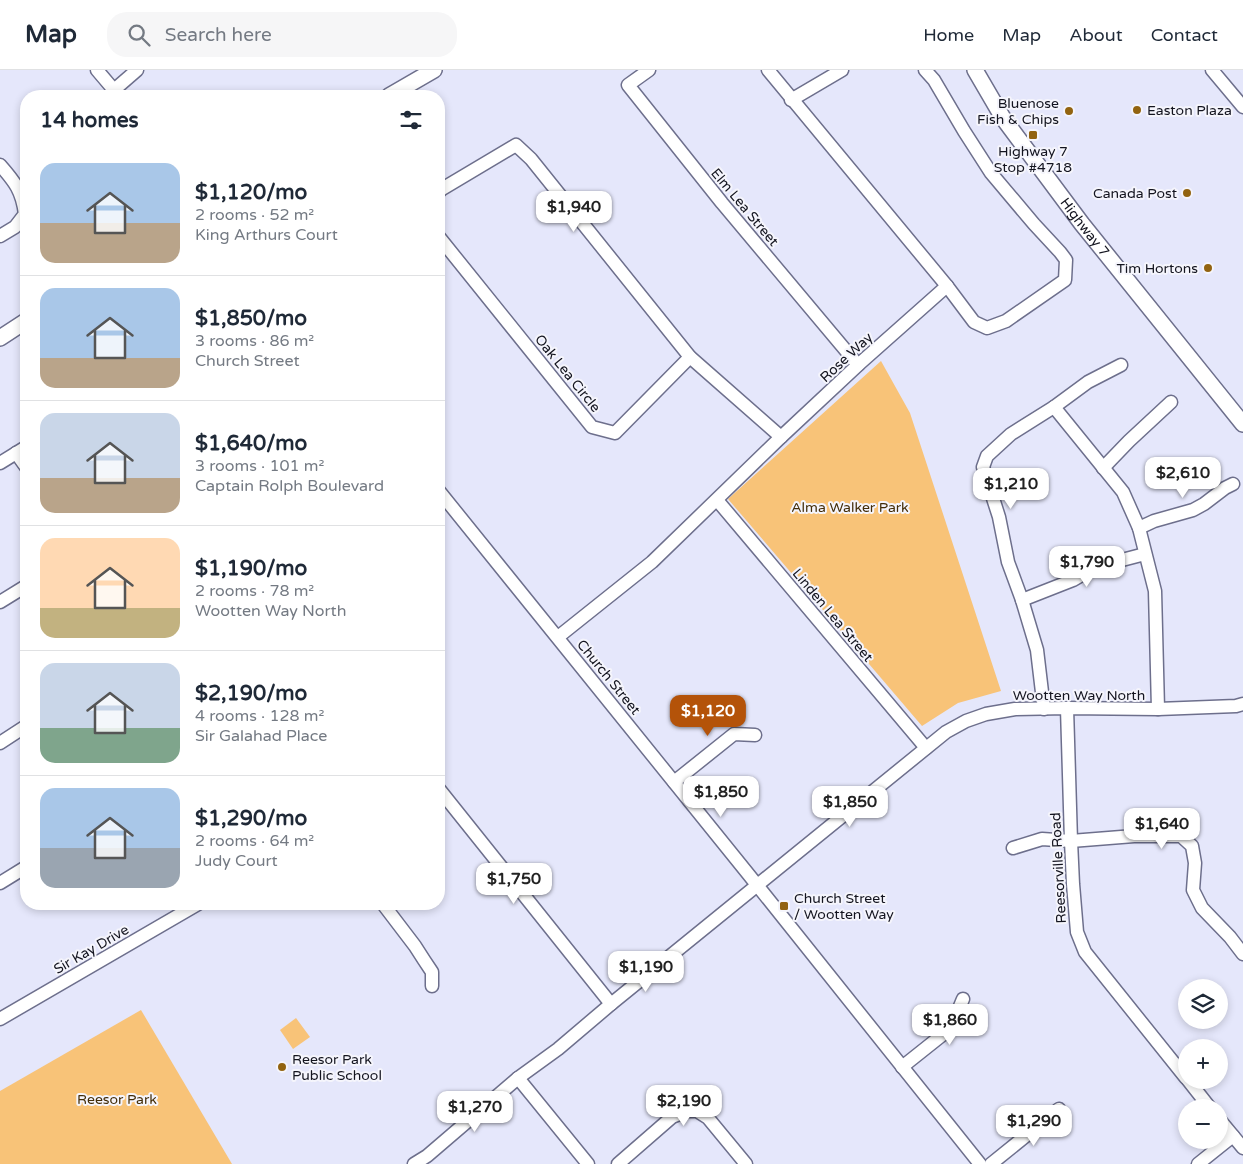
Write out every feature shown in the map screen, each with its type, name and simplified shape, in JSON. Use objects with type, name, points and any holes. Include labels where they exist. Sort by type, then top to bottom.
[{"type":"main road","points":[[400,90],[434,70]]},
{"type":"main road","name":"Highway 7","points":[[975,70],[1003,118],[1082,224],[1243,424]]},
{"type":"main road","points":[[0,338],[20,325]]},
{"type":"street","points":[[97,70],[114,90]]},
{"type":"street","points":[[119,90],[136,70]]},
{"type":"street","name":"Elm Lea Street","points":[[650,70],[628,85],[728,210],[858,365]]},
{"type":"street","points":[[768,70],[947,286],[974,322],[987,328],[1006,321],[1065,280],[1066,260],[991,173],[934,80],[925,70]]},
{"type":"street","points":[[791,100],[842,70]]},
{"type":"street","points":[[1212,70],[1243,107]]},
{"type":"street","points":[[445,187],[516,145],[532,159],[690,357],[781,437]]},
{"type":"street","points":[[0,165],[20,191]]},
{"type":"street","points":[[0,236],[15,226],[20,220]]},
{"type":"street","name":"Oak Lea Circle","points":[[445,244],[592,427],[615,433],[690,357]]},
{"type":"street","name":"Rose Way","points":[[558,638],[652,562],[781,437],[947,286]]},
{"type":"street","points":[[1044,709],[1037,650],[1008,562],[999,517],[982,467],[987,456],[1011,434],[1054,407],[1088,382],[1121,366]]},
{"type":"street","points":[[1103,468],[1128,441],[1171,402]]},
{"type":"street","points":[[1054,407],[1123,492],[1139,528],[1155,591],[1158,709]]},
{"type":"street","points":[[0,462],[20,451]]},
{"type":"street","points":[[1139,528],[1154,521],[1193,510],[1233,484]]},
{"type":"street","name":"Church Street","points":[[445,498],[980,1164]]},
{"type":"street","name":"Linden Lea Street","points":[[717,500],[926,748]]},
{"type":"street","points":[[1022,600],[1073,580],[1095,567],[1145,554]]},
{"type":"street","points":[[0,602],[20,590]]},
{"type":"street","name":"Wootten Way North","points":[[414,1164],[430,1160],[518,1078],[558,1049],[946,732],[966,721],[986,714],[1015,709],[1158,709],[1236,706],[1243,704]]},
{"type":"street","name":"Reesorville Road","points":[[1068,708],[1070,841],[1077,932],[1085,952],[1178,1068]]},
{"type":"street","points":[[0,742],[20,730]]},
{"type":"street","points":[[674,782],[734,734],[756,735]]},
{"type":"street","points":[[445,796],[611,1004]]},
{"type":"street","points":[[1013,848],[1042,839],[1070,841],[1134,836],[1181,836],[1192,846],[1195,863],[1193,890],[1202,908],[1243,954]]},
{"type":"street","points":[[0,883],[20,871]]},
{"type":"street","name":"Sir Kay Drive","points":[[0,1019],[188,910]]},
{"type":"street","points":[[387,910],[415,946],[432,972],[432,986]]},
{"type":"street","points":[[902,1067],[951,1028],[963,999]]},
{"type":"street","points":[[518,1078],[588,1164]]},
{"type":"street","name":"Reesorville Road","points":[[1195,1089],[1203,1099]]},
{"type":"street","points":[[991,1164],[1059,1109]]},
{"type":"street","points":[[618,1164],[672,1117],[687,1111],[697,1111],[708,1118],[746,1164]]},
{"type":"street","points":[[1228,1130],[1243,1148]]},
{"type":"street","points":[[1198,1164],[1233,1136]]},
{"type":"green space","name":"Alma Walker Park","points":[[881,361],[910,413],[1001,691],[958,703],[922,726],[728,499]]},
{"type":"green space","name":"Reesor Park","points":[[141,1010],[232,1164],[0,1164],[0,1091]]},
{"type":"green space","points":[[296,1018],[310,1037],[293,1049],[280,1030]]},
{"type":"place","name":"Easton Plaza","points":[[1137,110]]},
{"type":"place","name":"Bluenose Fish & Chips","points":[[1069,111]]},
{"type":"place","name":"Highway 7 Stop #4718","points":[[1033,135]]},
{"type":"place","name":"Canada Post","points":[[1187,193]]},
{"type":"place","name":"Tim Hortons","points":[[1208,268]]},
{"type":"place","name":"Church Street / Wootten Way","points":[[784,906]]},
{"type":"place","name":"Reesor Park Public School","points":[[282,1067]]}]
